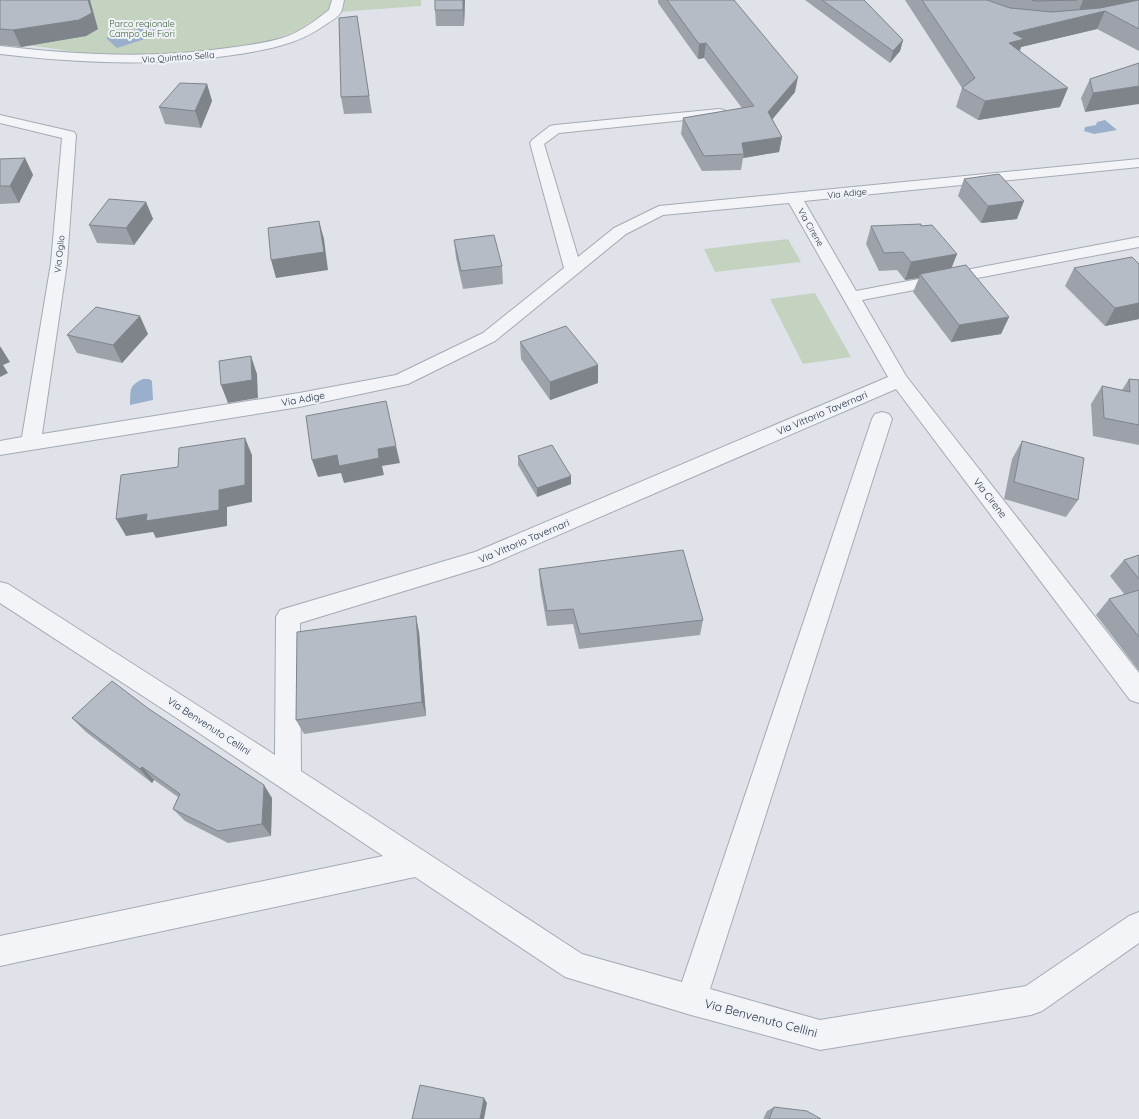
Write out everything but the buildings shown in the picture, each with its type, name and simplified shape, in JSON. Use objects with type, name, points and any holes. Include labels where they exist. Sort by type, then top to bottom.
[{"type":"street","name":"Via Quintino Sella","points":[[0,50],[47,57],[99,60],[148,60],[208,56],[271,45],[299,36],[335,12],[338,0]]},
{"type":"street","points":[[573,269],[537,143],[555,129],[719,113]]},
{"type":"street","name":"Via Oglio","points":[[0,119],[69,135],[59,262],[31,443]]},
{"type":"street","name":"Via Adige","points":[[0,448],[299,400],[401,380],[489,337],[620,231],[659,212],[1139,163]]},
{"type":"street","name":"Via Cirene","points":[[795,199],[899,380],[1139,692]]},
{"type":"street","points":[[851,297],[1139,242]]},
{"type":"street","name":"Via Vittorio Tavernari","points":[[288,777],[288,617],[481,559],[899,380]]},
{"type":"street","points":[[691,1000],[882,419]]},
{"type":"street","name":"Via Benvenuto Cellini","points":[[0,591],[288,777],[575,967],[820,1035],[1031,1000],[1139,926]]},
{"type":"street","points":[[0,951],[417,863]]},
{"type":"green space","name":"Parco regionale Campo dei Fiori","points":[[0,0],[421,0],[421,6],[324,13],[297,31],[269,41],[231,49],[185,55],[90,54],[0,41]]},
{"type":"green space","points":[[788,239],[801,262],[715,272],[704,249]]},
{"type":"green space","points":[[815,293],[851,357],[803,364],[770,299]]},
{"type":"water","points":[[143,25],[163,28],[154,36],[117,48],[106,38],[134,31]]},
{"type":"water","points":[[1105,120],[1117,130],[1094,134],[1084,131],[1085,127],[1096,125],[1097,122]]},
{"type":"water","points":[[143,379],[149,379],[152,381],[153,400],[130,405],[131,389],[135,384]]}]
